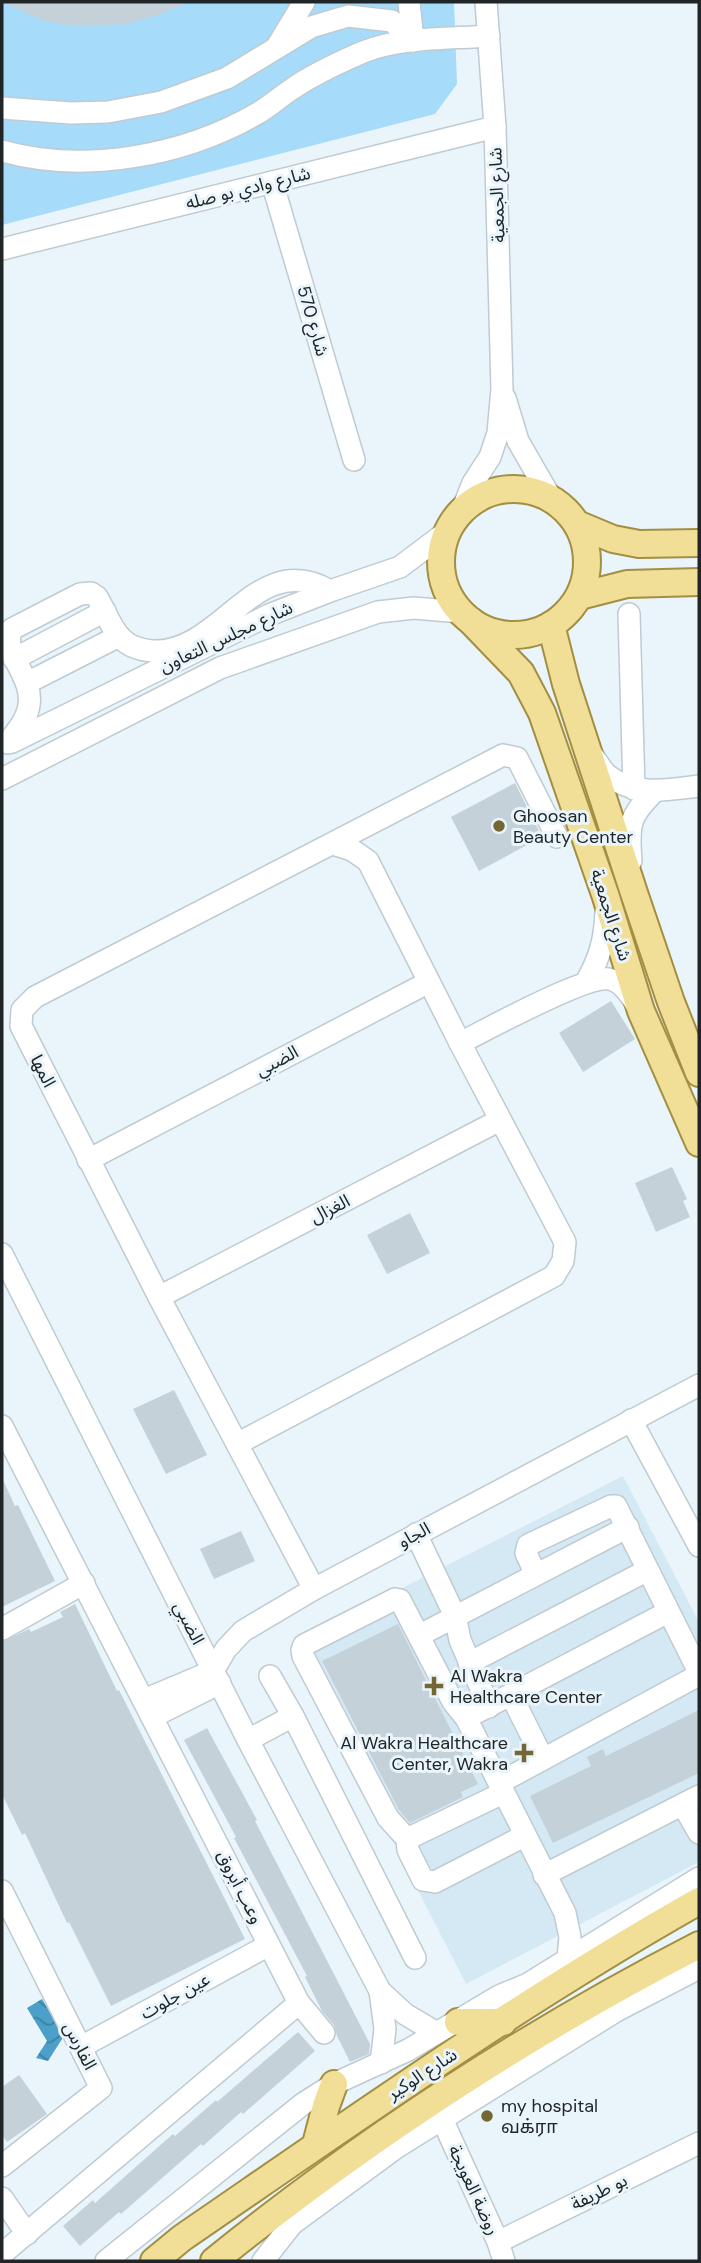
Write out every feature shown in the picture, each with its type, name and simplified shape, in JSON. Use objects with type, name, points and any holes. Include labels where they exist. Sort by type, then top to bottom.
[{"type":"main road","points":[[504,490],[529,491],[552,500],[577,524],[586,548],[587,572],[580,596],[568,612],[551,625],[532,633],[511,635],[490,631],[466,617],[448,594],[442,573],[442,551],[455,521],[481,498],[504,490]]},
{"type":"main road","points":[[577,524],[613,539],[639,544],[699,543]]},
{"type":"main road","points":[[580,596],[627,584],[699,582]]},
{"type":"main road","name":"شارع الجمعية","points":[[466,617],[521,673],[542,713],[606,897],[642,1011],[699,1143]]},
{"type":"main road","name":"شارع الجمعية","points":[[551,625],[566,684],[634,893],[671,1002],[699,1073]]},
{"type":"main road","name":"شارع الوكير","points":[[153,2261],[316,2144],[421,2073],[621,1945],[699,1901]]},
{"type":"main road","points":[[549,2028],[651,1955],[699,1928]]},
{"type":"main road","name":"شارع الوكير","points":[[214,2261],[372,2142],[549,2028],[699,1945]]},
{"type":"main road","points":[[447,2028],[503,2022]]},
{"type":"main road","points":[[316,2144],[334,2084]]},
{"type":"street","points":[[278,46],[304,2]]},
{"type":"street","points":[[409,2],[413,41]]},
{"type":"street","name":"شارع الجمعية","points":[[455,521],[473,483],[491,457],[498,433],[502,389],[495,127],[486,2]]},
{"type":"street","points":[[2,108],[108,113],[161,102],[227,78],[311,27],[348,16],[392,21],[413,41]]},
{"type":"street","points":[[2,151],[25,158],[105,161],[155,153],[217,135],[260,112],[295,87],[366,51],[413,41],[489,36]]},
{"type":"street","name":"شارع وادي بو صله","points":[[2,249],[495,127]]},
{"type":"street","name":"شارع 570","points":[[272,182],[354,460]]},
{"type":"street","name":"شارع الجمعية","points":[[502,389],[518,441],[552,500]]},
{"type":"street","name":"شارع مجلس التعاون","points":[[5,745],[269,615],[400,567],[455,521]]},
{"type":"street","points":[[5,745],[22,725],[29,708],[30,694],[15,659],[105,611],[119,636],[132,646],[143,650],[164,651],[210,631],[245,599],[271,586],[301,580],[314,581],[330,591]]},
{"type":"street","name":"شارع مجلس التعاون","points":[[2,779],[220,668],[378,612],[414,608],[466,617]]},
{"type":"street","points":[[629,614],[644,790],[629,834],[634,893]]},
{"type":"street","points":[[27,684],[119,636]]},
{"type":"street","points":[[587,748],[606,774],[644,790],[699,786]]},
{"type":"street","name":"المها","points":[[314,1589],[88,1160],[21,1026],[22,1010],[34,997],[503,755],[517,758],[557,837]]},
{"type":"street","points":[[237,1444],[554,1276],[563,1261],[565,1242],[460,1043],[368,860],[352,850],[333,844]]},
{"type":"street","points":[[586,982],[599,959],[605,936],[606,897]]},
{"type":"street","points":[[460,1043],[586,982],[610,979],[625,988],[642,1011]]},
{"type":"street","name":"الضبي","points":[[88,1160],[429,982]]},
{"type":"street","name":"الغزال","points":[[159,1297],[500,1120]]},
{"type":"street","name":"الضبي","points":[[2,1254],[248,1740],[380,1991],[405,2014],[447,2028]]},
{"type":"street","name":"الجاو","points":[[217,1677],[226,1649],[243,1631],[314,1589],[699,1385]]},
{"type":"street","points":[[631,1420],[699,1546]]},
{"type":"street","name":"وعب أبروق","points":[[2,1426],[299,2003],[324,2034]]},
{"type":"street","points":[[407,1839],[501,1788],[543,1759],[699,1674],[616,1506],[528,1545],[526,1553],[535,1573],[420,1635]]},
{"type":"street","points":[[416,1534],[454,1616],[460,1640],[489,1707]]},
{"type":"street","points":[[469,1663],[648,1570]]},
{"type":"street","points":[[2,1629],[84,1583]]},
{"type":"street","points":[[524,1836],[435,1882],[423,1880],[408,1850],[407,1839],[388,1818],[302,1650],[304,1645],[395,1599],[400,1600],[453,1702],[466,1717],[565,1913],[570,1937],[568,1958]]},
{"type":"street","points":[[466,1717],[668,1612]]},
{"type":"street","points":[[270,1676],[293,1716],[415,1958]]},
{"type":"street","points":[[148,1708],[217,1677]]},
{"type":"street","points":[[511,1695],[543,1759]]},
{"type":"street","points":[[248,1740],[293,1716]]},
{"type":"street","points":[[544,1875],[691,1801],[699,1833]]},
{"type":"street","points":[[106,2261],[304,2103],[334,2084],[382,2063],[447,2028],[474,2010],[528,1984],[699,1878]]},
{"type":"street","name":"الفارس","points":[[2,1891],[101,2088],[2,2166]]},
{"type":"street","name":"عين جلوت","points":[[81,2048],[269,1945]]},
{"type":"street","points":[[263,2261],[292,2224],[397,2147],[616,2011],[699,1968]]},
{"type":"street","name":"الضبي","points":[[380,1991],[385,2029],[382,2063]]},
{"type":"street","points":[[2,2254],[299,2003]]},
{"type":"street","name":"روضة العويجة","points":[[442,2119],[501,2252]]},
{"type":"street","name":"بو طريفة","points":[[501,2252],[699,2143]]},
{"type":"street","points":[[2,2198],[27,2234]]},
{"type":"shaded area","points":[[2,2],[454,2],[457,84],[435,114],[2,225]]},
{"type":"shaded area","name":"Al Wakra Healthcare Center, Wakra","points":[[623,1476],[699,1622],[699,1862],[466,1984],[292,1644]]},
{"type":"water","points":[[42,1999],[64,2036],[48,2061],[36,2058],[47,2041],[27,2008]]},
{"type":"building","points":[[3,2],[189,2],[126,24],[75,26],[41,20]]},
{"type":"building","name":"Ghoosan Beauty Center","points":[[515,783],[542,837],[479,871],[451,817]]},
{"type":"building","points":[[611,1001],[635,1039],[583,1072],[559,1033]]},
{"type":"building","points":[[672,1167],[687,1199],[683,1201],[690,1217],[656,1232],[635,1183]]},
{"type":"building","points":[[410,1213],[430,1253],[387,1274],[367,1235]]},
{"type":"building","points":[[174,1390],[207,1455],[166,1474],[133,1409]]},
{"type":"building","points":[[2,1478],[55,1581],[2,1607]]},
{"type":"building","points":[[241,1531],[255,1561],[214,1579],[200,1549]]},
{"type":"building","points":[[75,1604],[245,1939],[111,2006],[69,1922],[67,1923],[25,1833],[22,1835],[2,1794],[2,1642],[63,1617],[60,1612]]},
{"type":"building","points":[[398,1624],[478,1784],[461,1792],[463,1797],[410,1823],[399,1810],[322,1661]]},
{"type":"building","points":[[699,1710],[699,1773],[553,1843],[530,1796],[591,1766],[587,1757],[603,1749],[606,1756]]},
{"type":"building","points":[[207,1728],[257,1820],[255,1821],[370,2044],[369,2054],[350,2062],[334,2025],[322,2011],[305,1977],[307,1976],[184,1740]]},
{"type":"building","points":[[298,2032],[315,2051],[243,2114],[241,2112],[203,2146],[201,2144],[80,2246],[63,2226],[93,2200],[95,2203],[173,2134],[175,2136],[216,2100],[217,2102]]},
{"type":"building","points":[[19,2075],[47,2114],[7,2142],[2,2135],[2,2087]]},
{"type":"place","name":"Ghoosan Beauty Center","points":[[499,826]]},
{"type":"place","name":"Al Wakra Healthcare Center","points":[[434,1686]]},
{"type":"place","name":"Al Wakra Healthcare Center, Wakra","points":[[524,1753]]},
{"type":"place","name":"my hospital வக்ரா","points":[[487,2116]]}]
